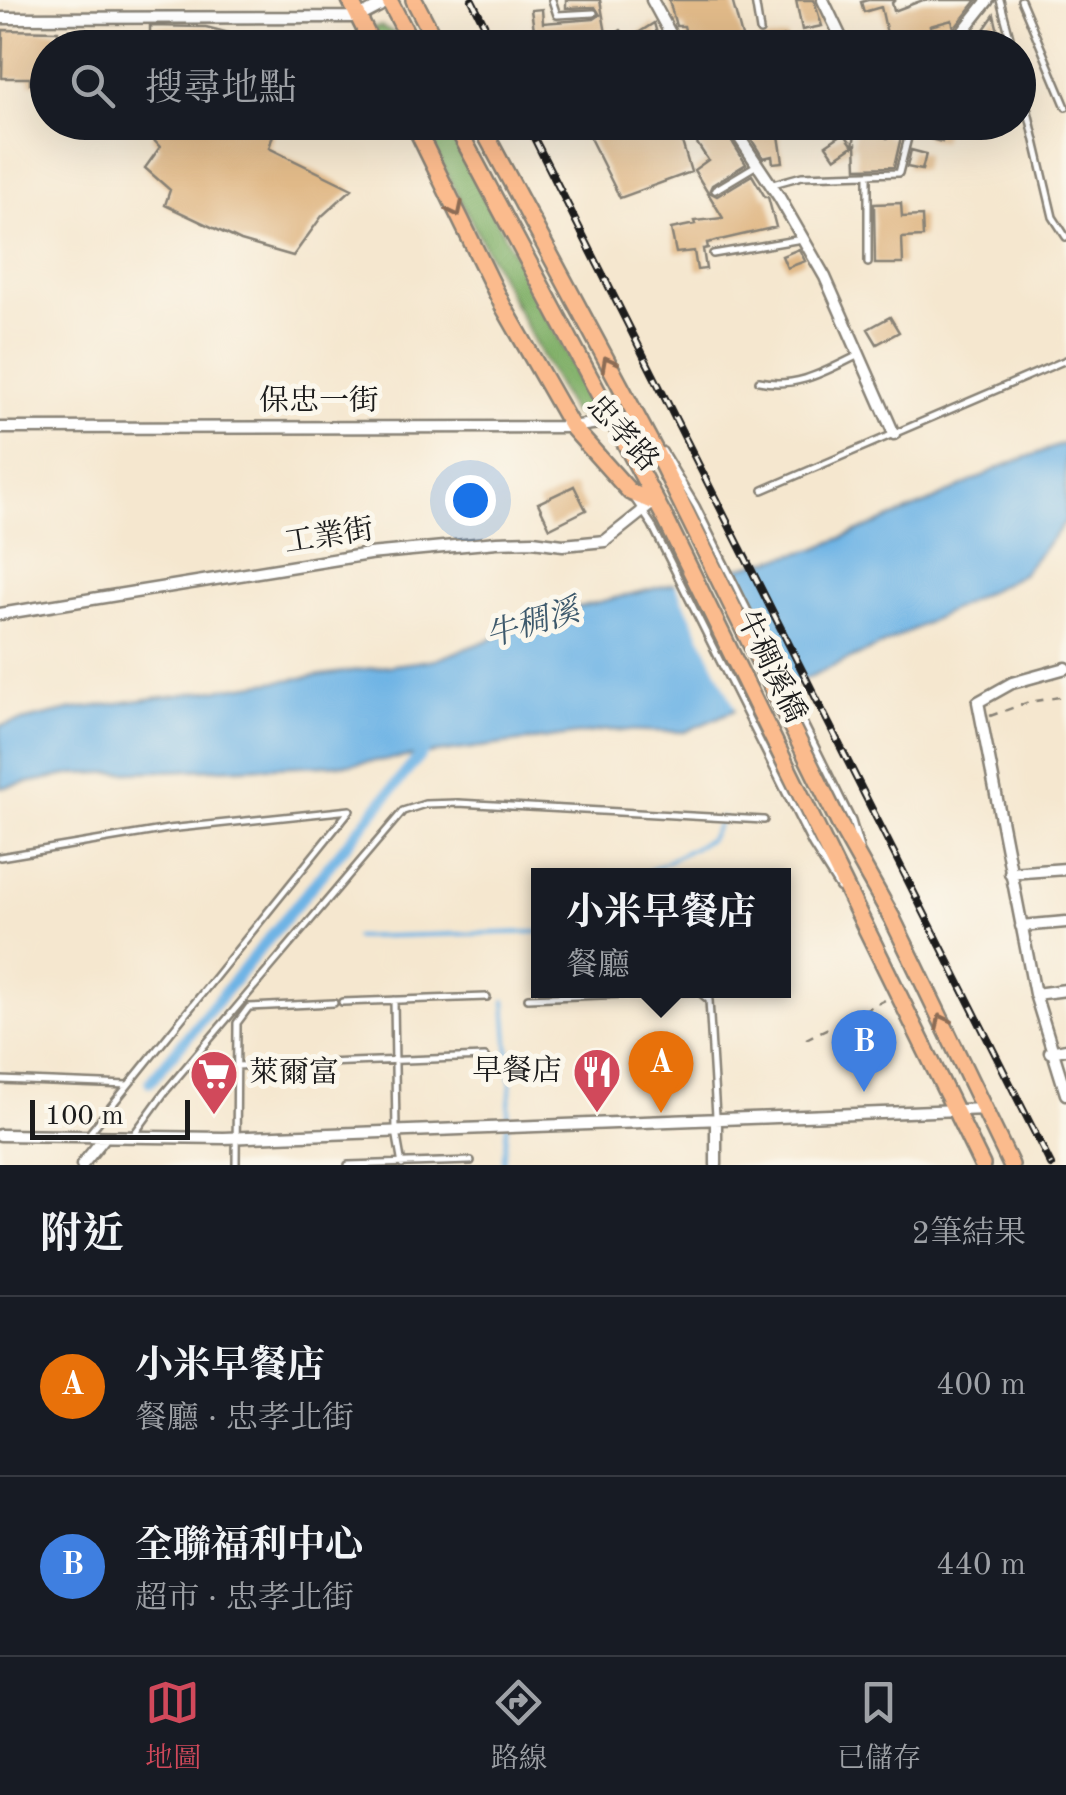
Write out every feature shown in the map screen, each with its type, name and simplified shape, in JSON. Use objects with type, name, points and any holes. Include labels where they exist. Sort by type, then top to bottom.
[{"type":"main road","points":[[350,0],[365,30]]},
{"type":"main road","points":[[414,0],[430,30]]},
{"type":"main road","points":[[390,1],[405,30]]},
{"type":"main road","name":"忠孝路","points":[[421,140],[503,306],[572,427],[630,492],[648,506]]},
{"type":"main road","name":"忠孝路","points":[[463,140],[611,422],[648,506]]},
{"type":"main road","name":"忠孝路","points":[[489,140],[690,509]]},
{"type":"main road","name":"牛稠溪橋","points":[[648,506],[897,995]]},
{"type":"main road","name":"牛稠溪橋","points":[[690,509],[986,1108]]},
{"type":"main road","points":[[897,995],[982,1165]]},
{"type":"main road","points":[[986,1108],[1011,1165]]},
{"type":"street","points":[[652,0],[667,30]]},
{"type":"street","points":[[823,0],[837,30]]},
{"type":"street","points":[[964,30],[988,0]]},
{"type":"street","points":[[0,18],[359,18],[390,1]]},
{"type":"street","points":[[741,140],[825,277],[894,434]]},
{"type":"street","name":"保忠一街","points":[[0,428],[572,427],[637,417]]},
{"type":"street","name":"工業街","points":[[0,614],[369,554],[496,542],[533,541],[564,546],[605,540],[648,506]]},
{"type":"street","points":[[1066,668],[1012,683],[978,702],[1035,994],[1066,1094]]},
{"type":"street","points":[[1010,874],[1066,869]]},
{"type":"street","points":[[1021,926],[1066,922]]},
{"type":"street","points":[[1035,994],[1066,990]]},
{"type":"street","points":[[1050,1052],[1066,1049]]},
{"type":"street","points":[[0,1134],[236,1137],[986,1108]]},
{"type":"street","points":[[716,1119],[716,1165]]},
{"type":"street","points":[[82,1165],[104,1138]]},
{"type":"lane","points":[[552,0],[557,15],[594,12]]},
{"type":"lane","points":[[755,0],[760,30]]},
{"type":"lane","points":[[1000,0],[1008,30]]},
{"type":"lane","points":[[1022,0],[1034,30]]},
{"type":"lane","points":[[1036,34],[1066,107]]},
{"type":"lane","points":[[770,184],[802,176],[899,173],[907,140]]},
{"type":"lane","points":[[1035,140],[1053,217],[1066,237]]},
{"type":"lane","points":[[715,190],[757,165]]},
{"type":"lane","points":[[868,175],[868,263]]},
{"type":"lane","points":[[713,254],[802,239]]},
{"type":"lane","points":[[760,381],[775,384],[806,380],[859,355]]},
{"type":"lane","points":[[763,490],[1066,360]]},
{"type":"lane","points":[[132,1138],[164,1093],[403,811],[425,804],[458,803],[764,820]]},
{"type":"lane","points":[[0,857],[168,829],[350,810],[86,1137]]},
{"type":"lane","points":[[342,1002],[487,997]]},
{"type":"lane","points":[[707,998],[716,1119]]},
{"type":"lane","points":[[394,1000],[396,1131],[402,1164]]},
{"type":"lane","points":[[236,1165],[236,1023],[249,1007],[334,1003]]},
{"type":"lane","points":[[324,1063],[485,1056]]},
{"type":"lane","points":[[236,1066],[313,1064]]},
{"type":"lane","points":[[0,1080],[128,1085]]},
{"type":"lane","points":[[348,1165],[471,1161]]},
{"type":"path","points":[[984,718],[1029,702],[1066,696]]},
{"type":"path","points":[[806,1040],[897,995]]},
{"type":"green space","points":[[429,140],[454,140],[595,406],[589,417],[573,414]]},
{"type":"water","name":"牛稠溪","points":[[1066,443],[1066,522],[1022,574],[886,643],[685,732],[609,730],[353,764],[73,774],[0,788],[0,726],[69,710],[438,659],[571,609],[815,549],[932,501],[1003,466]]},
{"type":"pier","points":[[732,564],[795,689],[738,714],[673,579]]},
{"type":"building","points":[[566,0],[600,0],[605,30],[534,30],[531,10],[542,9],[543,23],[594,19],[600,15],[595,7],[566,8]]},
{"type":"building","points":[[669,0],[732,0],[740,30],[685,30],[684,26],[676,26]]},
{"type":"building","points":[[796,0],[814,0],[822,26],[802,30]]},
{"type":"building","points":[[895,0],[894,11],[923,0],[977,0],[954,29],[952,20],[930,26],[931,30],[886,30],[881,7],[864,12],[861,2]]},
{"type":"building","points":[[994,15],[998,30],[984,30]]},
{"type":"building","points":[[150,26],[218,30],[150,30]]},
{"type":"building","points":[[3,30],[30,30],[30,78],[2,78]]},
{"type":"building","points":[[154,140],[271,140],[269,148],[352,189],[322,216],[293,256],[241,241],[165,205],[170,190],[145,168],[160,147]]},
{"type":"building","points":[[591,140],[681,140],[691,172],[620,198]]},
{"type":"building","points":[[695,140],[731,140],[746,164],[712,185],[709,192],[717,196],[752,175],[768,197],[776,227],[707,243],[708,248],[703,249],[706,269],[697,270],[694,251],[676,253],[671,229],[695,224],[694,221],[723,218],[694,170],[708,160]]},
{"type":"building","points":[[752,140],[780,140],[783,162],[773,163],[772,156],[763,158]]},
{"type":"building","points":[[834,140],[849,140],[853,146],[835,158],[826,145]]},
{"type":"building","points":[[854,140],[900,140],[894,167],[857,168],[856,144],[853,146]]},
{"type":"building","points":[[911,150],[926,154],[922,170],[907,167]]},
{"type":"building","points":[[901,203],[902,217],[922,216],[923,237],[902,238],[903,264],[875,264],[874,204]]},
{"type":"building","points":[[799,249],[805,261],[787,268],[782,256]]},
{"type":"building","points":[[890,317],[899,332],[877,344],[868,329]]},
{"type":"building","points":[[574,486],[586,510],[550,528],[538,503]]},
{"type":"waterway","points":[[150,1082],[428,746]]},
{"type":"waterway","points":[[655,868],[710,839],[722,817]]},
{"type":"waterway","points":[[355,937],[531,932]]},
{"type":"waterway","points":[[503,1165],[511,1084],[505,1001]]},
{"type":"railway","points":[[472,0],[487,30]]},
{"type":"railway","points":[[535,140],[1051,1165]]},
{"type":"place","name":"全聯福利中心","points":[[864,1092]]},
{"type":"place","name":"小米早餐店","points":[[661,1113]]},
{"type":"place","name":"早餐店","points":[[597,1114]]},
{"type":"place","name":"萊爾富","points":[[214,1116]]}]
